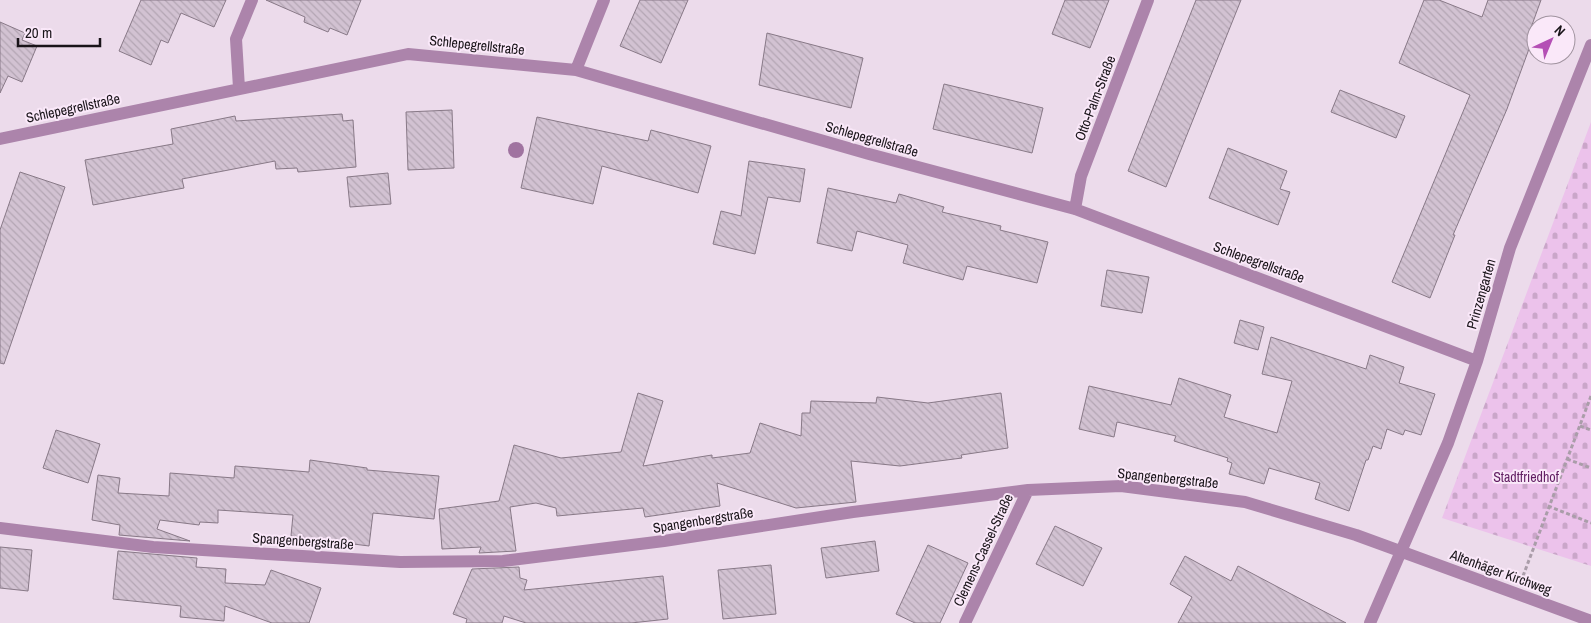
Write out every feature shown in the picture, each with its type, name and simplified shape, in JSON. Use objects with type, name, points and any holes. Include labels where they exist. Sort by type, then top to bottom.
[{"type":"street","points":[[239,88],[236,39],[252,0]]},
{"type":"street","points":[[576,70],[604,0]]},
{"type":"street","name":"Otto-Palm-Straße","points":[[1075,209],[1081,176],[1148,0]]},
{"type":"street","name":"Prinzengarten","points":[[1370,623],[1448,442],[1477,361],[1510,248],[1591,45]]},
{"type":"street","name":"Schlepegrellstraße","points":[[0,139],[408,54],[576,70],[859,151],[1075,209],[1477,361]]},
{"type":"street","name":"Spangenbergstraße","points":[[0,528],[153,546],[212,550],[400,562],[503,561],[664,541],[853,512],[1028,490],[1121,486],[1245,502],[1356,535],[1401,552]]},
{"type":"street","name":"Clemens-Cassel-Straße","points":[[965,623],[1028,490]]},
{"type":"street","name":"Altenhäger Kirchweg","points":[[1401,552],[1591,621]]},
{"type":"path","points":[[1517,594],[1548,506],[1591,397]]},
{"type":"path","points":[[1580,426],[1591,430]]},
{"type":"path","points":[[1567,459],[1591,468]]},
{"type":"path","points":[[1548,506],[1591,523]]},
{"type":"green space","name":"Stadtfriedhof","points":[[1591,122],[1591,566],[1442,518]]},
{"type":"building","points":[[141,0],[226,0],[214,27],[181,13],[168,43],[161,40],[151,65],[119,51]]},
{"type":"building","points":[[266,0],[361,0],[347,35],[330,28],[328,32],[304,22],[305,17]]},
{"type":"building","points":[[640,0],[688,0],[661,63],[620,46]]},
{"type":"building","points":[[1065,0],[1109,0],[1090,48],[1052,34]]},
{"type":"building","points":[[1196,0],[1241,0],[1166,187],[1128,171]]},
{"type":"building","points":[[1424,0],[1439,0],[1482,17],[1488,0],[1541,0],[1536,15],[1526,15],[1526,57],[1507,109],[1453,235],[1455,235],[1430,298],[1392,282],[1470,95],[1399,63]]},
{"type":"building","points":[[0,22],[25,33],[22,40],[37,46],[22,82],[8,76],[0,93]]},
{"type":"building","points":[[767,33],[863,58],[851,108],[759,85]]},
{"type":"building","points":[[944,84],[1043,108],[1032,153],[933,129]]},
{"type":"building","points":[[1340,90],[1405,116],[1396,138],[1331,112]]},
{"type":"building","points":[[452,110],[454,168],[408,170],[406,112]]},
{"type":"building","points":[[342,114],[343,121],[353,120],[356,167],[298,172],[297,168],[276,169],[275,161],[182,179],[184,188],[93,205],[85,160],[173,144],[171,129],[235,116],[236,121]]},
{"type":"building","points":[[537,117],[648,141],[651,130],[711,146],[698,193],[602,166],[593,204],[521,188]]},
{"type":"building","points":[[1228,148],[1287,171],[1280,189],[1290,192],[1278,225],[1209,198]]},
{"type":"building","points":[[749,161],[805,169],[800,202],[768,197],[755,254],[713,244],[721,211],[741,216]]},
{"type":"building","points":[[20,172],[65,187],[4,364],[0,363],[0,230]]},
{"type":"building","points":[[388,173],[391,204],[350,207],[347,177]]},
{"type":"building","points":[[828,188],[896,203],[899,194],[944,207],[942,212],[1001,226],[1000,230],[1048,242],[1037,283],[967,266],[963,280],[903,263],[908,245],[857,231],[852,251],[817,243]]},
{"type":"building","points":[[1107,270],[1149,277],[1142,313],[1101,306]]},
{"type":"building","points":[[1240,320],[1264,327],[1258,350],[1234,343]]},
{"type":"building","points":[[1271,337],[1366,369],[1370,355],[1404,367],[1399,383],[1435,394],[1421,435],[1405,430],[1403,435],[1387,429],[1381,449],[1373,446],[1368,460],[1366,460],[1349,511],[1315,499],[1320,483],[1269,468],[1264,484],[1229,474],[1232,463],[1227,461],[1228,458],[1174,441],[1176,436],[1117,422],[1114,437],[1079,429],[1089,386],[1171,405],[1179,378],[1231,395],[1224,417],[1277,433],[1292,381],[1262,374]]},
{"type":"building","points":[[638,393],[663,401],[643,466],[712,455],[712,458],[750,453],[760,423],[801,436],[802,413],[810,413],[811,401],[876,403],[877,397],[928,403],[1001,393],[1008,448],[961,455],[962,458],[900,466],[851,461],[856,502],[796,508],[717,483],[720,506],[645,517],[643,508],[557,516],[556,508],[536,503],[510,507],[516,551],[479,553],[481,547],[442,549],[439,509],[499,501],[514,445],[561,458],[621,452]]},
{"type":"building","points":[[56,430],[100,444],[88,483],[43,468]]},
{"type":"building","points":[[310,460],[367,468],[367,470],[439,476],[434,519],[373,513],[369,546],[291,536],[293,515],[218,510],[218,523],[200,522],[199,525],[160,520],[157,529],[190,541],[119,535],[120,525],[92,520],[98,475],[120,478],[118,493],[169,496],[170,473],[234,478],[235,466],[309,472]]},
{"type":"building","points":[[1055,526],[1102,548],[1083,586],[1036,564]]},
{"type":"building","points":[[875,541],[879,571],[826,578],[821,548]]},
{"type":"building","points":[[928,545],[968,563],[940,623],[915,623],[896,614]]},
{"type":"building","points":[[0,547],[32,550],[28,591],[0,588]]},
{"type":"building","points":[[118,551],[197,558],[196,567],[226,569],[225,583],[265,585],[271,570],[321,588],[309,623],[272,623],[225,606],[224,621],[180,617],[181,606],[113,599]]},
{"type":"building","points":[[1185,556],[1231,581],[1238,566],[1346,623],[1178,623],[1192,597],[1170,584]]},
{"type":"building","points":[[771,565],[776,614],[723,619],[718,570]]},
{"type":"building","points":[[519,567],[520,578],[527,580],[524,590],[663,576],[668,619],[631,623],[526,623],[504,616],[502,623],[466,623],[467,619],[453,614],[472,569]]}]
